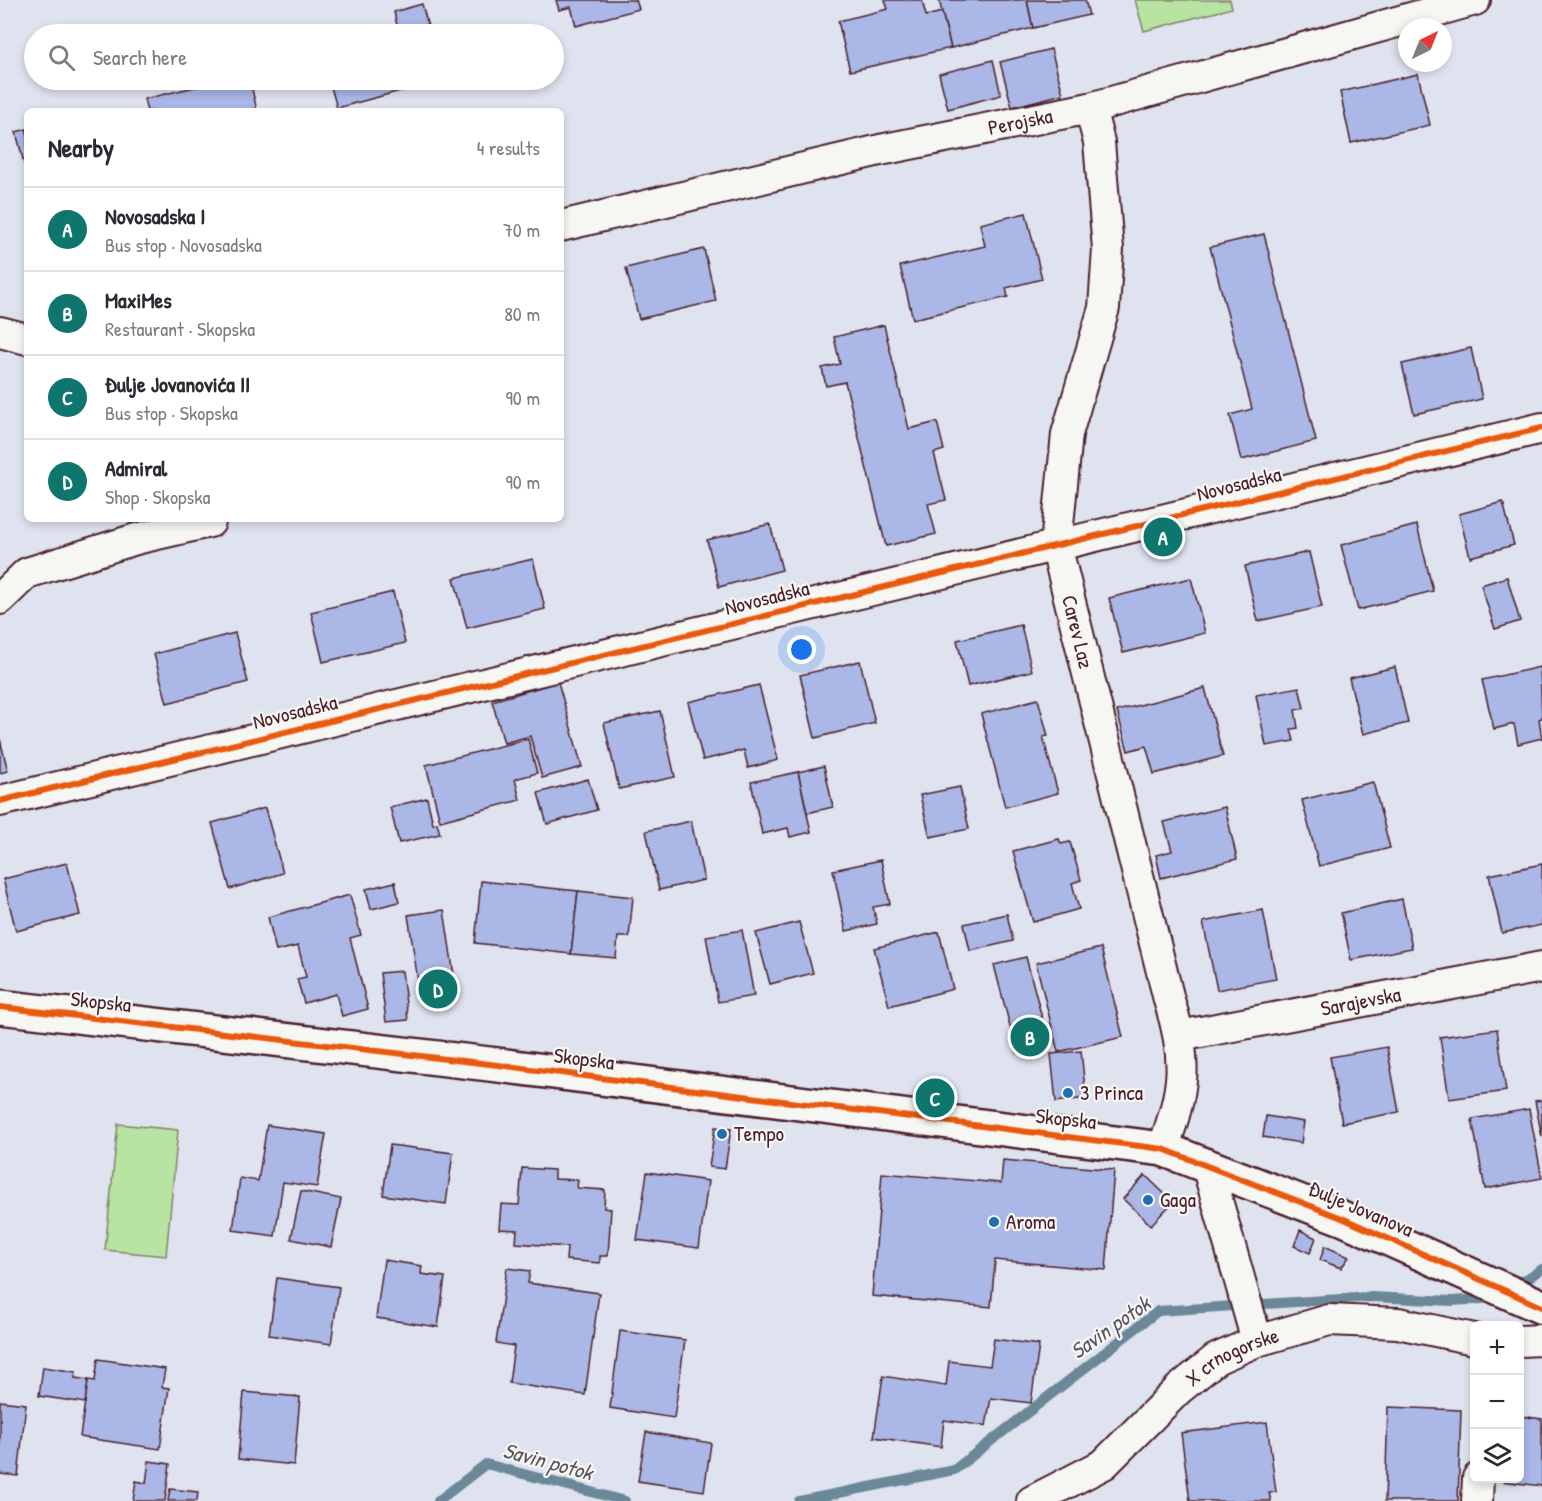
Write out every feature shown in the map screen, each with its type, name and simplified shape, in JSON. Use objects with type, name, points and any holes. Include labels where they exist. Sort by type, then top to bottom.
[{"type":"street","name":"Perojska","points":[[564,225],[880,150],[1090,108],[1475,0]]},
{"type":"street","name":"Carev Laz","points":[[1090,108],[1099,142],[1108,249],[1104,308],[1067,434],[1056,545],[1168,1000],[1180,1036],[1182,1085],[1163,1149]]},
{"type":"street","points":[[0,332],[24,338]]},
{"type":"street","name":"Novosadska","points":[[0,801],[1056,545],[1542,430]]},
{"type":"street","points":[[0,599],[27,573],[136,539],[210,522]]},
{"type":"street","name":"Sarajevska","points":[[1180,1036],[1542,967]]},
{"type":"street","name":"Skopska","points":[[0,1007],[486,1063],[1163,1149]]},
{"type":"street","name":"Đulje Jovanova","points":[[1163,1149],[1342,1218],[1542,1307]]},
{"type":"street","points":[[1207,1165],[1253,1329]]},
{"type":"street","name":"X crnogorske","points":[[1032,1501],[1104,1464],[1179,1389],[1253,1329],[1329,1320],[1398,1323],[1470,1338]]},
{"type":"street","points":[[1524,1341],[1542,1340]]},
{"type":"street","points":[[1477,1501],[1478,1483]]},
{"type":"green space","points":[[1135,0],[1230,0],[1232,8],[1144,31]]},
{"type":"green space","points":[[118,1124],[178,1130],[166,1256],[105,1250]]},
{"type":"building","points":[[556,0],[636,0],[639,9],[576,26],[571,7],[559,10]]},
{"type":"building","points":[[885,0],[922,0],[926,16],[942,12],[951,48],[850,71],[838,21],[888,9]]},
{"type":"building","points":[[939,0],[1027,0],[1033,28],[951,48]]},
{"type":"building","points":[[1027,0],[1085,0],[1089,15],[1033,28]]},
{"type":"building","points":[[422,4],[427,24],[397,24],[394,12]]},
{"type":"building","points":[[1051,49],[1063,94],[1012,107],[1000,62]]},
{"type":"building","points":[[993,60],[1001,95],[948,109],[939,74]]},
{"type":"building","points":[[1418,74],[1430,125],[1351,143],[1340,92]]},
{"type":"building","points":[[182,90],[252,90],[256,108],[146,108],[144,99]]},
{"type":"building","points":[[332,90],[404,90],[337,108]]},
{"type":"building","points":[[24,130],[24,163],[16,132]]},
{"type":"building","points":[[1026,213],[1042,279],[1006,288],[1008,297],[913,319],[900,266],[985,246],[980,224]]},
{"type":"building","points":[[1264,234],[1316,441],[1241,460],[1230,415],[1252,409],[1210,247]]},
{"type":"building","points":[[704,249],[716,301],[639,319],[626,268]]},
{"type":"building","points":[[884,325],[909,429],[937,422],[944,450],[934,453],[946,500],[928,504],[936,534],[886,546],[845,382],[826,386],[822,368],[840,364],[834,337]]},
{"type":"building","points":[[1471,348],[1482,399],[1414,414],[1402,364]]},
{"type":"building","points":[[1503,502],[1514,545],[1470,557],[1459,514]]},
{"type":"building","points":[[770,524],[782,570],[719,587],[707,540]]},
{"type":"building","points":[[1417,525],[1433,591],[1358,610],[1341,545]]},
{"type":"building","points":[[1309,552],[1322,607],[1258,621],[1245,566]]},
{"type":"building","points":[[533,559],[545,609],[467,628],[454,578]]},
{"type":"building","points":[[1507,577],[1520,621],[1495,629],[1481,585]]},
{"type":"building","points":[[1191,578],[1205,633],[1123,653],[1109,598]]},
{"type":"building","points":[[393,592],[405,643],[323,662],[311,612]]},
{"type":"building","points":[[1021,625],[1032,671],[968,686],[957,640]]},
{"type":"building","points":[[235,633],[248,682],[167,703],[154,654]]},
{"type":"building","points":[[860,661],[875,723],[815,738],[800,675]]},
{"type":"building","points":[[1395,667],[1408,723],[1363,734],[1349,678]]},
{"type":"building","points":[[1540,667],[1542,718],[1539,719],[1542,738],[1518,744],[1514,724],[1494,729],[1482,680]]},
{"type":"building","points":[[558,682],[582,767],[542,778],[530,736],[504,743],[492,701]]},
{"type":"building","points":[[759,685],[778,760],[748,768],[744,750],[703,760],[688,702]]},
{"type":"building","points":[[1299,687],[1304,708],[1295,710],[1298,728],[1291,729],[1294,741],[1266,746],[1256,695]]},
{"type":"building","points":[[1205,688],[1223,756],[1154,774],[1146,746],[1128,751],[1117,711]]},
{"type":"building","points":[[1038,699],[1048,736],[1043,737],[1058,793],[1005,807],[981,714]]},
{"type":"building","points":[[660,711],[675,777],[619,789],[604,723]]},
{"type":"building","points":[[0,739],[8,771],[0,773]]},
{"type":"building","points":[[528,739],[537,773],[515,779],[520,800],[440,821],[426,765]]},
{"type":"building","points":[[824,766],[833,807],[807,813],[798,772]]},
{"type":"building","points":[[798,772],[811,832],[790,837],[788,828],[762,834],[751,782]]},
{"type":"building","points":[[588,779],[597,810],[547,824],[538,793]]},
{"type":"building","points":[[1373,782],[1390,848],[1319,866],[1302,800]]},
{"type":"building","points":[[960,787],[969,829],[930,837],[920,795]]},
{"type":"building","points":[[427,798],[433,824],[437,823],[440,834],[399,843],[390,807]]},
{"type":"building","points":[[1225,807],[1237,859],[1161,878],[1156,855],[1172,851],[1164,822]]},
{"type":"building","points":[[265,808],[283,873],[230,889],[212,823]]},
{"type":"building","points":[[691,821],[704,880],[659,890],[646,831]]},
{"type":"building","points":[[1059,839],[1061,844],[1070,842],[1081,880],[1072,883],[1079,909],[1033,922],[1013,851]]},
{"type":"building","points":[[881,860],[890,904],[873,907],[877,924],[846,931],[833,870]]},
{"type":"building","points":[[67,863],[80,915],[16,931],[3,879]]},
{"type":"building","points":[[1542,864],[1542,925],[1502,933],[1489,875]]},
{"type":"building","points":[[481,881],[578,891],[571,954],[475,943]]},
{"type":"building","points":[[395,882],[399,902],[371,909],[366,889]]},
{"type":"building","points":[[578,891],[633,897],[629,937],[618,937],[616,958],[571,954]]},
{"type":"building","points":[[350,895],[361,935],[350,938],[368,1009],[342,1016],[336,994],[304,1003],[297,979],[306,977],[298,946],[276,951],[268,917]]},
{"type":"building","points":[[1402,899],[1412,948],[1351,960],[1341,913]]},
{"type":"building","points":[[444,910],[457,995],[421,1001],[408,915]]},
{"type":"building","points":[[1263,910],[1276,979],[1217,990],[1203,922]]},
{"type":"building","points":[[1007,914],[1013,941],[970,951],[964,924]]},
{"type":"building","points":[[799,922],[813,973],[770,984],[756,933]]},
{"type":"building","points":[[742,930],[754,996],[718,1002],[706,936]]},
{"type":"building","points":[[939,932],[953,989],[889,1006],[874,948]]},
{"type":"building","points":[[1101,948],[1123,1037],[1058,1052],[1036,963]]},
{"type":"building","points":[[1026,957],[1049,1045],[1017,1053],[994,965]]},
{"type":"building","points":[[402,971],[408,1020],[386,1022],[380,973]]},
{"type":"building","points":[[1497,1029],[1506,1091],[1449,1099],[1440,1037]]},
{"type":"building","points":[[1387,1047],[1399,1112],[1342,1123],[1330,1057]]},
{"type":"building","points":[[1081,1051],[1086,1098],[1056,1102],[1051,1054]]},
{"type":"building","points":[[1542,1100],[1542,1137],[1535,1101]]},
{"type":"building","points":[[1529,1109],[1542,1178],[1485,1189],[1472,1119]]},
{"type":"building","points":[[1266,1116],[1304,1122],[1301,1143],[1263,1137]]},
{"type":"building","points":[[267,1125],[326,1134],[317,1187],[283,1182],[275,1236],[233,1230],[240,1178],[258,1181]]},
{"type":"building","points":[[715,1127],[731,1129],[725,1169],[709,1167]]},
{"type":"building","points":[[390,1145],[453,1153],[446,1204],[383,1195]]},
{"type":"building","name":"Aroma","points":[[1003,1160],[1114,1170],[1106,1270],[995,1260],[991,1307],[872,1296],[882,1173],[1001,1183]]},
{"type":"building","points":[[522,1168],[554,1170],[554,1179],[578,1180],[577,1188],[605,1190],[604,1208],[611,1209],[608,1256],[600,1256],[600,1263],[566,1260],[567,1247],[516,1243],[517,1230],[499,1229],[501,1204],[519,1205]]},
{"type":"building","points":[[647,1172],[708,1181],[699,1248],[637,1240]]},
{"type":"building","name":"Gaga","points":[[1145,1175],[1173,1202],[1151,1225],[1123,1199]]},
{"type":"building","points":[[301,1191],[341,1199],[331,1247],[291,1239]]},
{"type":"building","points":[[1300,1230],[1316,1238],[1310,1253],[1294,1246]]},
{"type":"building","points":[[1325,1246],[1349,1257],[1341,1268],[1320,1260]]},
{"type":"building","points":[[384,1260],[422,1266],[421,1274],[445,1277],[438,1327],[376,1318]]},
{"type":"building","points":[[507,1268],[530,1271],[528,1283],[599,1293],[585,1395],[509,1383],[514,1346],[496,1343]]},
{"type":"building","points":[[277,1278],[339,1287],[331,1344],[269,1335]]},
{"type":"building","points":[[620,1331],[685,1340],[674,1418],[610,1408]]},
{"type":"building","points":[[994,1339],[1039,1345],[1031,1403],[991,1398],[986,1426],[944,1420],[941,1447],[874,1437],[883,1376],[946,1386],[949,1361],[990,1366]]},
{"type":"building","points":[[98,1359],[165,1369],[162,1387],[169,1388],[160,1449],[80,1437],[88,1380],[95,1381]]},
{"type":"building","points":[[43,1367],[76,1372],[75,1378],[88,1380],[85,1403],[39,1396]]},
{"type":"building","points":[[244,1392],[300,1397],[294,1465],[238,1459]]},
{"type":"building","points":[[0,1401],[26,1404],[18,1476],[0,1474]]},
{"type":"building","points":[[1388,1407],[1461,1410],[1458,1501],[1385,1501]]},
{"type":"building","points":[[1524,1417],[1542,1419],[1542,1486],[1517,1483],[1524,1483]]},
{"type":"building","points":[[1267,1422],[1276,1492],[1269,1493],[1271,1501],[1190,1501],[1181,1433]]},
{"type":"building","points":[[646,1432],[711,1443],[704,1491],[638,1481]]},
{"type":"building","points":[[149,1461],[170,1464],[165,1501],[133,1501],[136,1481],[146,1483]]},
{"type":"building","points":[[170,1489],[198,1492],[197,1501],[168,1501]]},
{"type":"waterway","name":"Savin potok","points":[[1512,1288],[1542,1269]]},
{"type":"waterway","name":"Savin potok","points":[[799,1501],[954,1470],[1158,1311],[1372,1297],[1452,1301],[1496,1298]]},
{"type":"waterway","name":"Savin potok","points":[[438,1501],[486,1464],[625,1501]]},
{"type":"cycle path","points":[[0,801],[1542,428]]},
{"type":"cycle path","points":[[0,1007],[498,1065],[1163,1149],[1342,1218],[1542,1307]]},
{"type":"place","name":"Novosadska I","points":[[1163,537]]},
{"type":"place","name":"Admiral","points":[[438,989]]},
{"type":"place","name":"MaxiMes","points":[[1030,1037]]},
{"type":"place","name":"3 Princa","points":[[1068,1093]]},
{"type":"place","name":"Đulje Jovanovića II","points":[[935,1098]]},
{"type":"place","name":"Tempo","points":[[722,1134]]},
{"type":"place","name":"Gaga","points":[[1148,1200]]},
{"type":"place","name":"Aroma","points":[[994,1222]]}]
